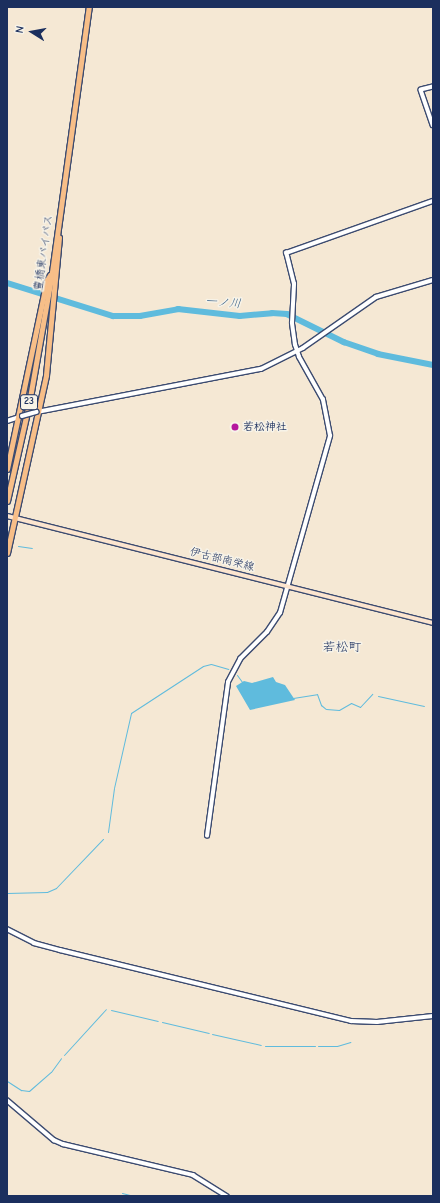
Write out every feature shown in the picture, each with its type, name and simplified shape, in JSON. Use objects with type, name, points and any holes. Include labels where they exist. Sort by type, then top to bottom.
[{"type":"highway","name":"豊橋東バイパス","points":[[7,501],[30,396],[44,302],[52,272],[89,7]]},
{"type":"highway","name":"23","points":[[7,553],[11,517],[37,411],[55,305],[62,193]]},
{"type":"highway","name":"23","points":[[7,469],[20,416],[44,302]]},
{"type":"main road","name":"伊古部南栄線","points":[[11,517],[433,623]]},
{"type":"street","points":[[433,87],[421,90],[433,125]]},
{"type":"street","points":[[207,836],[228,682],[240,659],[277,618],[288,586],[330,436],[323,400],[296,351],[292,323],[293,275],[286,253],[433,201]]},
{"type":"street","points":[[7,421],[37,411],[256,370],[296,351],[321,336],[376,297],[433,280]]},
{"type":"street","points":[[7,930],[34,942],[60,950],[351,1021],[377,1022],[433,1016]]},
{"type":"street","points":[[7,1100],[58,1142],[193,1176],[227,1196]]},
{"type":"water","points":[[273,677],[276,682],[285,685],[295,700],[250,710],[236,686],[244,681],[252,683]]},
{"type":"waterway","name":"一ノ川","points":[[7,283],[113,316],[140,316],[178,309],[240,316],[272,313],[287,314],[344,342],[378,354],[433,365]]},
{"type":"waterway","points":[[18,546],[32,548]]},
{"type":"waterway","points":[[108,832],[114,788],[131,713],[203,666],[211,664],[228,669]]},
{"type":"waterway","points":[[237,675],[242,682]]},
{"type":"waterway","points":[[293,698],[317,694],[321,705],[326,709],[339,710],[351,703],[360,707],[372,694]]},
{"type":"waterway","points":[[378,696],[424,706]]},
{"type":"waterway","points":[[7,893],[47,892],[56,888],[103,839]]},
{"type":"waterway","points":[[64,1055],[106,1009]]},
{"type":"waterway","points":[[111,1010],[158,1021]]},
{"type":"waterway","points":[[162,1022],[209,1033]]},
{"type":"waterway","points":[[212,1034],[261,1045]]},
{"type":"waterway","points":[[318,1046],[337,1046],[350,1042]]},
{"type":"waterway","points":[[265,1046],[315,1046]]},
{"type":"waterway","points":[[7,1081],[21,1090],[29,1091],[51,1072],[61,1058]]},
{"type":"waterway","points":[[122,1193],[134,1196]]},
{"type":"place","name":"若松神社","points":[[235,427]]},
{"type":"district","name":"若松町","points":[[342,647]]}]
